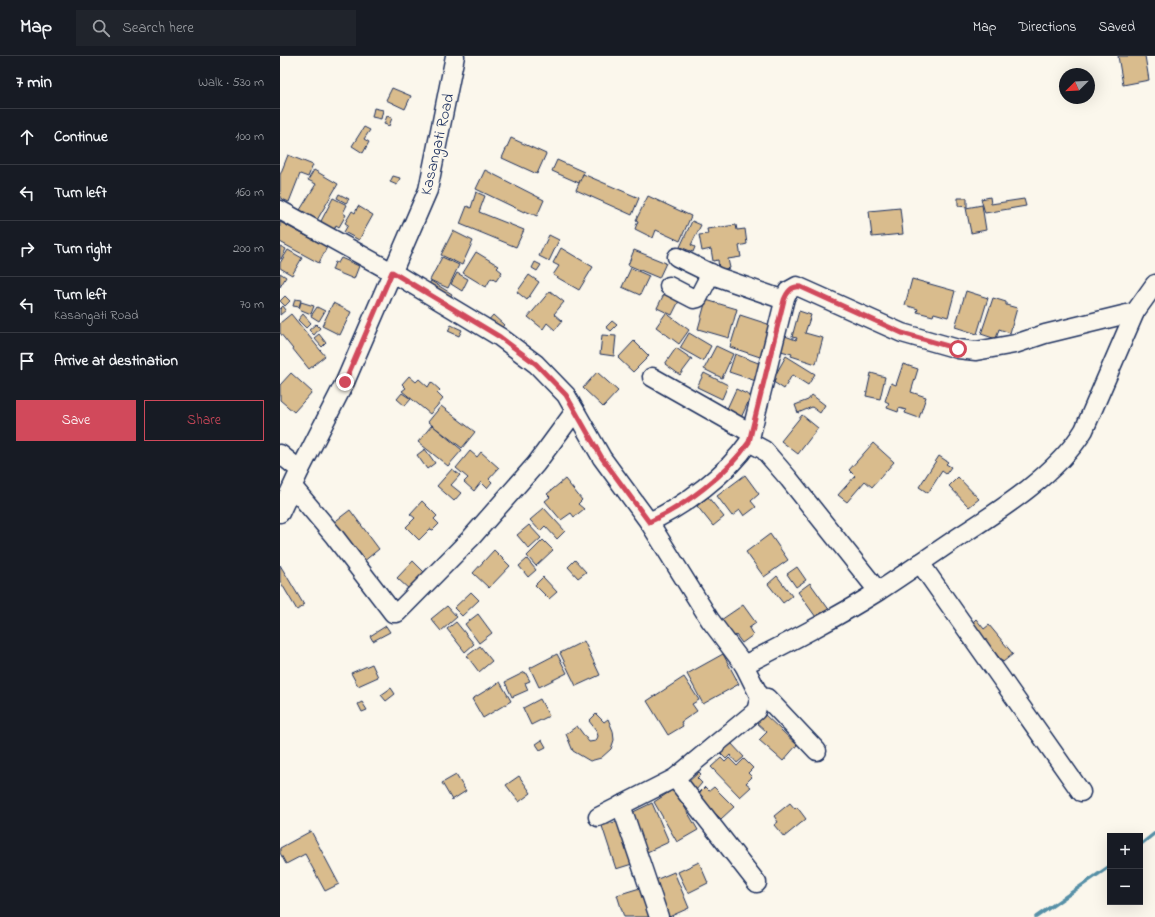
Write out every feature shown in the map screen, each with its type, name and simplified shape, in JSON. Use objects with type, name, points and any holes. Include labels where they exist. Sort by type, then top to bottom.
[{"type":"street","name":"Kasangati Road","points":[[280,513],[345,382],[428,190],[454,56]]},
{"type":"street","points":[[280,210],[392,272],[500,337],[536,364],[566,395],[602,458],[649,522],[710,620],[744,666],[760,697],[756,711],[675,778],[598,817]]},
{"type":"street","points":[[677,257],[711,273],[784,300]]},
{"type":"street","points":[[669,286],[694,299],[698,298],[711,273]]},
{"type":"street","points":[[744,666],[836,616],[878,591],[990,516],[1051,470],[1078,441],[1113,368],[1136,312],[1155,284]]},
{"type":"street","points":[[649,522],[681,505],[708,484],[740,454],[750,437],[784,300],[788,291],[792,288],[797,286],[801,287],[902,333],[958,349],[976,351],[1016,344],[1045,334],[1136,312]]},
{"type":"street","points":[[652,377],[750,437],[764,450],[789,479],[878,591]]},
{"type":"street","points":[[293,486],[334,536],[381,599],[393,613],[397,614],[470,539],[536,464],[575,411]]},
{"type":"street","points":[[280,454],[300,470]]},
{"type":"street","points":[[920,563],[1081,792]]},
{"type":"street","points":[[760,697],[767,698],[818,751]]},
{"type":"street","points":[[675,778],[757,883]]},
{"type":"street","points":[[621,805],[659,917]]},
{"type":"building","points":[[1118,56],[1145,56],[1149,80],[1123,85]]},
{"type":"building","points":[[392,88],[411,96],[405,109],[386,100]]},
{"type":"building","points":[[374,108],[383,110],[381,119],[372,117]]},
{"type":"building","points":[[387,116],[392,118],[389,126],[384,124]]},
{"type":"building","points":[[364,127],[370,130],[364,139],[369,142],[363,153],[352,146]]},
{"type":"building","points":[[511,138],[546,154],[537,174],[502,158]]},
{"type":"building","points":[[288,155],[313,165],[308,177],[300,174],[289,202],[280,198],[280,175]]},
{"type":"building","points":[[557,160],[584,172],[579,183],[552,171]]},
{"type":"building","points":[[314,170],[338,184],[317,220],[300,210],[316,184],[308,180]]},
{"type":"building","points":[[485,170],[544,200],[537,216],[525,211],[524,212],[476,189]]},
{"type":"building","points":[[583,174],[639,198],[632,215],[576,190]]},
{"type":"building","points":[[393,176],[400,178],[397,185],[390,182]]},
{"type":"building","points":[[476,192],[485,196],[479,212],[524,230],[516,247],[460,224],[467,206],[471,208]]},
{"type":"building","points":[[339,194],[349,199],[346,203],[337,198]]},
{"type":"building","points":[[648,196],[691,216],[680,241],[656,230],[653,238],[635,229],[638,221],[636,220]]},
{"type":"building","points":[[990,197],[991,204],[1024,199],[1026,206],[985,213],[981,199]]},
{"type":"building","points":[[333,198],[347,205],[343,213],[346,215],[339,227],[336,225],[333,233],[319,225]]},
{"type":"building","points":[[958,198],[967,198],[967,207],[958,206]]},
{"type":"building","points":[[982,205],[986,230],[971,233],[966,208]]},
{"type":"building","points":[[358,206],[373,215],[359,240],[344,232],[348,225],[345,223],[352,211],[355,213]]},
{"type":"building","points":[[900,208],[903,234],[872,237],[869,211]]},
{"type":"building","points":[[692,221],[701,225],[691,245],[695,247],[693,252],[680,247]]},
{"type":"building","points":[[280,222],[327,247],[319,263],[280,242]]},
{"type":"building","points":[[736,225],[737,230],[745,229],[747,244],[739,246],[741,257],[728,259],[730,268],[719,270],[718,260],[713,261],[711,249],[702,251],[699,235],[708,234],[707,229]]},
{"type":"building","points":[[453,231],[473,241],[462,265],[441,255]]},
{"type":"building","points":[[549,235],[559,240],[549,261],[539,256]]},
{"type":"building","points":[[280,246],[286,249],[281,259],[280,259]]},
{"type":"building","points":[[561,248],[593,267],[579,290],[553,275],[559,266],[553,263]]},
{"type":"building","points":[[288,250],[302,258],[292,275],[280,268],[280,263]]},
{"type":"building","points":[[634,250],[666,263],[659,278],[628,265]]},
{"type":"building","points":[[476,252],[499,266],[497,268],[502,272],[496,281],[491,278],[486,287],[463,273]]},
{"type":"building","points":[[442,257],[459,265],[448,288],[430,280]]},
{"type":"building","points":[[341,258],[359,266],[354,279],[332,270],[335,262],[338,263]]},
{"type":"building","points":[[535,262],[541,265],[537,271],[532,268]]},
{"type":"building","points":[[631,268],[649,276],[640,295],[622,287]]},
{"type":"building","points":[[280,273],[286,277],[280,287]]},
{"type":"building","points":[[457,273],[468,279],[462,291],[451,284]]},
{"type":"building","points":[[529,275],[539,282],[527,300],[517,292]]},
{"type":"building","points":[[912,279],[955,291],[948,317],[934,313],[933,316],[917,312],[918,309],[905,305]]},
{"type":"building","points":[[431,281],[452,294],[449,300],[427,287]]},
{"type":"building","points":[[667,288],[682,295],[672,315],[657,308]]},
{"type":"building","points":[[550,291],[564,302],[554,314],[562,321],[555,330],[547,323],[543,329],[528,317]]},
{"type":"building","points":[[966,291],[988,298],[977,334],[955,327]]},
{"type":"building","points":[[285,296],[290,301],[285,306],[280,301]]},
{"type":"building","points":[[993,298],[1006,302],[1006,305],[1017,308],[1010,333],[999,329],[996,339],[981,334]]},
{"type":"building","points":[[295,299],[301,300],[299,307],[293,306]]},
{"type":"building","points":[[706,300],[737,309],[729,338],[698,329]]},
{"type":"building","points":[[301,302],[314,306],[311,314],[299,309]]},
{"type":"building","points":[[333,303],[351,312],[340,335],[322,326]]},
{"type":"building","points":[[283,306],[286,310],[280,315],[280,309]]},
{"type":"building","points":[[317,307],[325,311],[319,321],[311,316]]},
{"type":"building","points":[[799,311],[811,315],[805,333],[823,338],[816,364],[791,356],[792,354],[781,351],[785,336],[796,340],[797,338],[792,337]]},
{"type":"building","points":[[666,313],[689,330],[679,344],[656,327]]},
{"type":"building","points":[[291,314],[325,356],[309,369],[280,333],[280,323]]},
{"type":"building","points":[[303,314],[311,323],[306,328],[298,320]]},
{"type":"building","points":[[493,315],[504,325],[497,333],[486,323]]},
{"type":"building","points":[[740,315],[774,326],[763,358],[730,347]]},
{"type":"building","points":[[612,321],[617,325],[611,331],[606,327]]},
{"type":"building","points":[[316,324],[320,328],[314,335],[309,330]]},
{"type":"building","points":[[451,325],[462,330],[459,336],[448,331]]},
{"type":"building","points":[[689,333],[711,346],[703,361],[680,348]]},
{"type":"building","points":[[319,334],[326,343],[322,347],[314,338]]},
{"type":"building","points":[[602,335],[616,336],[614,356],[600,354]]},
{"type":"building","points":[[634,341],[649,356],[633,372],[618,358]]},
{"type":"building","points":[[716,346],[733,354],[722,378],[704,369]]},
{"type":"building","points":[[676,348],[692,359],[680,375],[665,364]]},
{"type":"building","points":[[735,354],[761,364],[756,381],[729,372]]},
{"type":"building","points":[[786,356],[815,374],[808,385],[792,375],[784,389],[772,381]]},
{"type":"building","points":[[903,364],[918,369],[911,392],[926,397],[919,418],[905,413],[906,410],[899,408],[898,412],[887,408],[889,403],[885,401],[891,383],[896,385]]},
{"type":"building","points":[[597,372],[618,391],[603,407],[583,388]]},
{"type":"building","points":[[291,373],[312,392],[294,412],[280,400],[280,385]]},
{"type":"building","points":[[704,373],[728,385],[722,399],[697,387]]},
{"type":"building","points":[[871,373],[885,377],[880,399],[866,396]]},
{"type":"building","points":[[409,376],[416,382],[419,379],[428,387],[431,382],[440,390],[437,393],[443,399],[430,414],[402,391],[406,388],[402,384]]},
{"type":"building","points":[[736,389],[751,396],[740,420],[725,413]]},
{"type":"building","points":[[402,393],[411,399],[405,406],[397,399]]},
{"type":"building","points":[[812,395],[825,405],[820,413],[812,407],[798,413],[795,405],[808,400]]},
{"type":"building","points":[[441,406],[475,432],[462,448],[428,422]]},
{"type":"building","points":[[802,415],[818,428],[798,454],[781,441]]},
{"type":"building","points":[[432,425],[462,450],[448,466],[418,442]]},
{"type":"building","points":[[873,443],[894,462],[872,487],[865,481],[847,502],[838,495],[855,476],[849,470]]},
{"type":"building","points":[[425,449],[435,463],[427,469],[417,455]]},
{"type":"building","points":[[470,451],[477,457],[481,452],[499,468],[489,479],[492,482],[487,488],[481,482],[474,491],[464,482],[468,478],[456,468]]},
{"type":"building","points":[[939,456],[948,462],[946,464],[951,467],[946,474],[942,471],[928,493],[919,487]]},
{"type":"building","points":[[452,469],[460,475],[451,485],[461,493],[454,501],[437,486]]},
{"type":"building","points":[[745,475],[759,494],[751,501],[756,507],[744,516],[740,510],[732,516],[717,496]]},
{"type":"building","points":[[958,477],[979,499],[969,507],[949,486]]},
{"type":"building","points":[[565,479],[582,500],[578,504],[584,509],[574,517],[571,513],[561,520],[545,501],[550,497],[547,494]]},
{"type":"building","points":[[708,497],[724,517],[713,526],[697,506]]},
{"type":"building","points":[[422,501],[437,516],[434,519],[439,524],[433,530],[430,529],[419,540],[406,527],[415,518],[410,514]]},
{"type":"building","points":[[544,508],[565,531],[557,539],[545,526],[540,531],[530,520]]},
{"type":"building","points":[[350,510],[379,549],[363,562],[333,523]]},
{"type":"building","points":[[529,525],[541,538],[529,549],[517,535]]},
{"type":"building","points":[[770,534],[788,560],[764,577],[746,552]]},
{"type":"building","points":[[543,540],[553,550],[536,566],[527,556]]},
{"type":"building","points":[[494,550],[510,566],[489,588],[473,573]]},
{"type":"building","points":[[527,559],[536,570],[528,577],[519,566]]},
{"type":"building","points":[[575,560],[586,572],[578,578],[568,567]]},
{"type":"building","points":[[413,561],[426,574],[411,591],[397,578]]},
{"type":"building","points":[[280,565],[304,605],[297,610],[280,581]]},
{"type":"building","points":[[797,567],[806,580],[796,587],[787,574]]},
{"type":"building","points":[[777,576],[792,596],[783,603],[768,584]]},
{"type":"building","points":[[543,577],[557,592],[549,599],[535,585]]},
{"type":"building","points":[[810,583],[830,611],[818,620],[798,592]]},
{"type":"building","points":[[471,592],[479,600],[462,616],[454,608]]},
{"type":"building","points":[[743,605],[756,623],[749,628],[753,635],[742,643],[736,635],[731,639],[718,622]]},
{"type":"building","points":[[447,606],[457,617],[441,631],[431,619]]},
{"type":"building","points":[[478,614],[492,633],[479,643],[465,624]]},
{"type":"building","points":[[976,619],[984,629],[989,625],[1013,654],[1003,662],[971,624]]},
{"type":"building","points":[[456,622],[474,644],[465,652],[447,629]]},
{"type":"building","points":[[386,626],[390,632],[373,641],[370,636]]},
{"type":"building","points":[[584,641],[600,675],[576,686],[560,653]]},
{"type":"building","points":[[480,646],[492,661],[479,672],[467,656]]},
{"type":"building","points":[[557,654],[567,673],[539,687],[530,668]]},
{"type":"building","points":[[723,654],[739,684],[703,704],[687,674]]},
{"type":"building","points":[[372,664],[378,677],[358,686],[351,673]]},
{"type":"building","points":[[525,672],[530,681],[525,683],[528,690],[512,697],[505,682]]},
{"type":"building","points":[[684,677],[699,700],[692,704],[697,711],[681,722],[683,726],[668,735],[647,701]]},
{"type":"building","points":[[500,682],[511,701],[483,718],[472,699]]},
{"type":"building","points":[[391,688],[395,694],[386,701],[381,695]]},
{"type":"building","points":[[540,699],[549,716],[531,725],[523,708]]},
{"type":"building","points":[[362,702],[367,710],[362,712],[358,704]]},
{"type":"building","points":[[596,714],[604,722],[608,719],[613,731],[614,740],[611,749],[601,758],[590,761],[573,751],[566,734],[577,726],[589,742],[596,741],[598,736],[596,730],[589,721]]},
{"type":"building","points":[[764,714],[797,745],[783,761],[759,740],[767,732],[756,722]]},
{"type":"building","points":[[542,740],[546,747],[540,750],[536,744]]},
{"type":"building","points":[[731,743],[744,757],[737,763],[730,755],[726,759],[720,753]]},
{"type":"building","points":[[721,758],[725,762],[729,758],[737,766],[744,759],[753,768],[748,773],[752,777],[746,783],[751,787],[740,797],[711,767]]},
{"type":"building","points":[[699,772],[701,774],[697,778],[702,783],[696,790],[688,782]]},
{"type":"building","points":[[456,775],[466,791],[452,800],[442,783]]},
{"type":"building","points":[[519,776],[531,793],[519,802],[506,785]]},
{"type":"building","points":[[705,787],[709,791],[714,787],[734,807],[721,819],[715,813],[712,816],[699,802],[703,798],[699,793]]},
{"type":"building","points":[[674,789],[698,830],[677,842],[654,802]]},
{"type":"building","points":[[652,803],[669,842],[647,852],[629,814]]},
{"type":"building","points":[[790,803],[795,809],[797,807],[806,819],[784,837],[774,825],[778,822],[774,816]]},
{"type":"building","points":[[618,821],[632,864],[616,869],[602,826]]},
{"type":"building","points":[[311,831],[339,884],[325,891],[305,854],[286,864],[280,853],[280,848]]},
{"type":"building","points":[[699,862],[708,883],[688,893],[678,872]]},
{"type":"building","points":[[674,872],[689,908],[669,917],[653,881]]},
{"type":"building","points":[[640,888],[649,917],[624,917],[617,895]]},
{"type":"waterway","points":[[1143,843],[1155,833]]},
{"type":"waterway","points":[[1036,917],[1107,868]]},
{"type":"route","points":[[345,382],[392,272],[500,337],[536,364],[566,395],[602,458],[649,522],[665,515],[681,505],[708,484],[740,454],[749,442],[784,300],[788,291],[792,288],[797,286],[801,287],[902,333],[958,349]]}]
